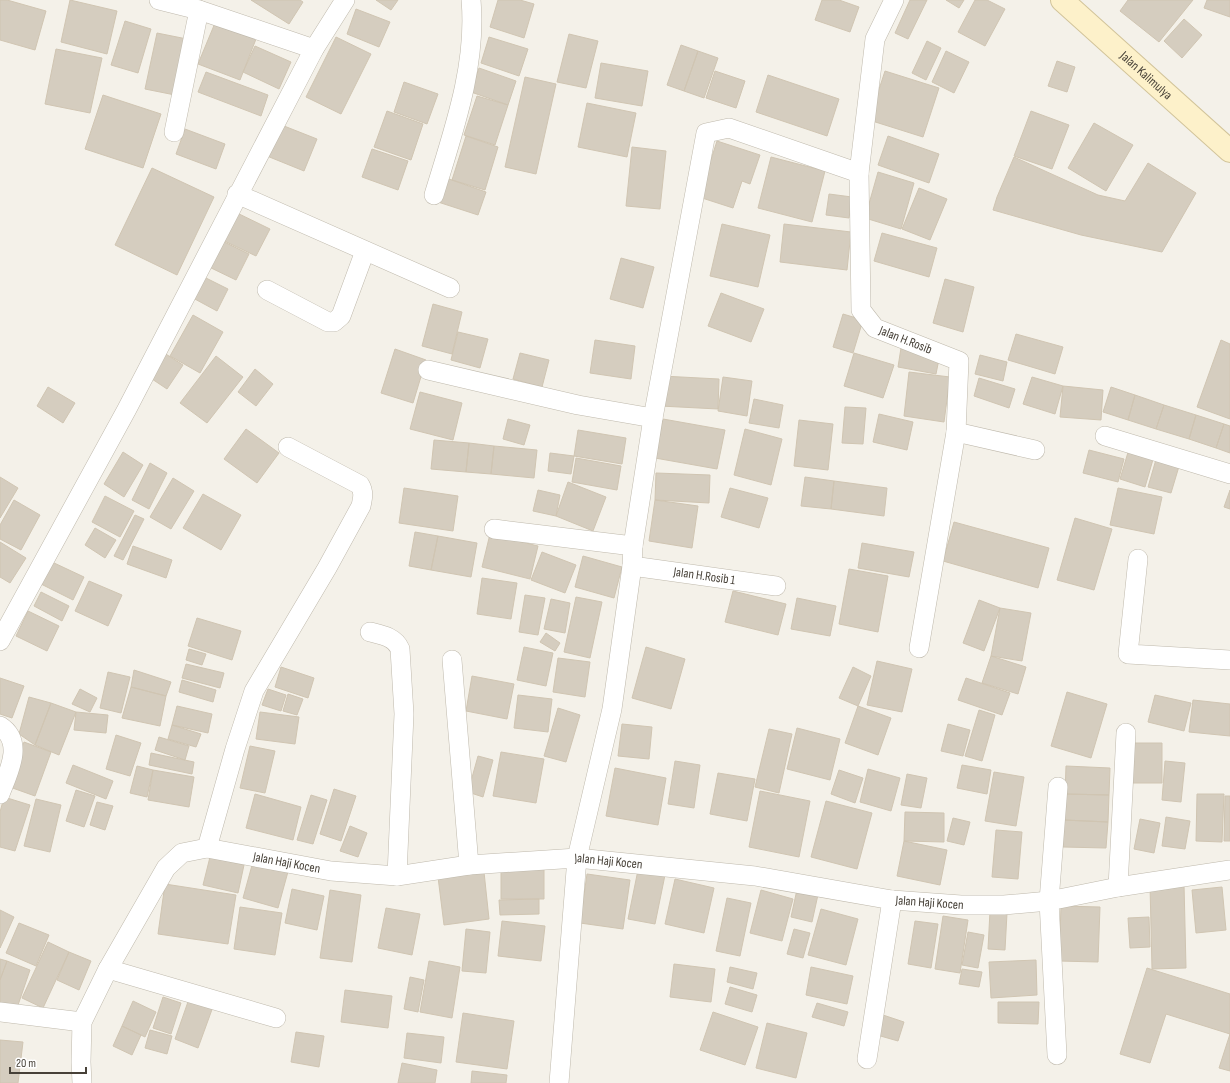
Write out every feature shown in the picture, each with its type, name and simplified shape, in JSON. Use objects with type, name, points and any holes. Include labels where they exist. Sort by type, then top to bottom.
[{"type":"street","points":[[159,0],[199,10],[314,49]]},
{"type":"street","points":[[0,641],[126,409],[314,49],[345,0]]},
{"type":"street","points":[[434,195],[453,133],[468,66],[473,22],[471,0]]},
{"type":"street","name":"Jalan H.Rosib","points":[[894,0],[875,39],[859,174],[861,310],[874,328],[959,361],[956,432],[920,648]]},
{"type":"street","name":"Jalan Kalimulya","points":[[1062,0],[1230,151]]},
{"type":"street","points":[[174,132],[199,10]]},
{"type":"street","points":[[559,1083],[577,858],[612,709],[632,566],[633,546],[653,418],[706,133],[729,128],[859,174]]},
{"type":"street","points":[[237,194],[450,288]]},
{"type":"street","points":[[267,290],[328,322],[334,322],[341,316],[365,250]]},
{"type":"street","points":[[428,370],[578,405],[653,418]]},
{"type":"street","points":[[956,432],[1035,450]]},
{"type":"street","points":[[1105,436],[1230,474]]},
{"type":"street","points":[[207,848],[235,749],[254,691],[327,568],[361,506],[363,490],[360,485],[288,447]]},
{"type":"street","points":[[494,529],[633,546]]},
{"type":"street","points":[[1138,559],[1128,654],[1230,660]]},
{"type":"street","name":"Jalan H.Rosib 1","points":[[632,566],[776,586]]},
{"type":"street","points":[[370,632],[389,637],[397,642],[400,649],[404,714],[397,876]]},
{"type":"street","points":[[452,660],[469,865]]},
{"type":"street","points":[[0,726],[5,729],[14,743],[13,757],[0,794]]},
{"type":"street","points":[[1118,887],[1126,733]]},
{"type":"street","points":[[1057,1055],[1049,901],[1058,787]]},
{"type":"street","name":"Jalan Haji Kocen","points":[[82,1022],[108,969],[166,868],[182,853],[207,848],[331,872],[397,876],[469,865],[577,858],[755,876],[892,900],[975,905],[1004,905],[1049,901],[1118,887],[1230,870]]},
{"type":"street","points":[[867,1059],[892,900]]},
{"type":"street","points":[[108,969],[276,1018]]},
{"type":"street","points":[[0,1012],[82,1022],[82,1083]]},
{"type":"building","points":[[0,0],[7,0],[46,11],[35,50],[0,40]]},
{"type":"building","points":[[70,0],[117,11],[107,54],[61,42]]},
{"type":"building","points":[[251,0],[300,0],[303,2],[289,24]]},
{"type":"building","points":[[376,0],[398,0],[391,10]]},
{"type":"building","points":[[498,0],[520,0],[534,4],[524,38],[490,27]]},
{"type":"building","points":[[822,0],[839,0],[859,7],[850,32],[815,20]]},
{"type":"building","points":[[910,0],[927,0],[908,39],[895,33]]},
{"type":"building","points":[[946,0],[964,0],[959,8]]},
{"type":"building","points":[[975,0],[987,0],[1005,9],[985,46],[958,32]]},
{"type":"building","points":[[1128,0],[1193,0],[1159,42],[1120,11]]},
{"type":"building","points":[[1207,0],[1230,0],[1230,17],[1204,8]]},
{"type":"building","points":[[356,9],[390,22],[379,47],[347,34]]},
{"type":"building","points":[[1184,19],[1202,35],[1182,58],[1164,41]]},
{"type":"building","points":[[125,21],[151,29],[138,73],[111,65]]},
{"type":"building","points":[[215,23],[256,39],[240,80],[198,64]]},
{"type":"building","points":[[157,33],[187,39],[175,95],[145,89]]},
{"type":"building","points":[[569,34],[598,41],[586,88],[557,82]]},
{"type":"building","points":[[336,37],[371,54],[341,114],[306,97]]},
{"type":"building","points":[[489,37],[528,49],[519,76],[481,63]]},
{"type":"building","points":[[927,41],[941,48],[926,80],[912,73]]},
{"type":"building","points":[[681,45],[698,51],[684,91],[667,85]]},
{"type":"building","points":[[255,46],[291,62],[279,89],[243,72]]},
{"type":"building","points":[[56,49],[102,58],[90,113],[45,104]]},
{"type":"building","points":[[698,51],[718,58],[704,98],[684,91]]},
{"type":"building","points":[[946,51],[969,62],[954,93],[932,82]]},
{"type":"building","points":[[1057,61],[1075,67],[1067,92],[1048,86]]},
{"type":"building","points":[[601,63],[648,71],[642,106],[595,98]]},
{"type":"building","points":[[479,68],[516,81],[508,105],[471,92]]},
{"type":"building","points":[[715,71],[745,81],[736,108],[706,98]]},
{"type":"building","points":[[885,71],[939,88],[923,137],[869,120]]},
{"type":"building","points":[[206,72],[268,95],[261,116],[198,92]]},
{"type":"building","points":[[768,75],[839,99],[827,136],[756,112]]},
{"type":"building","points":[[525,77],[556,84],[536,174],[505,167]]},
{"type":"building","points":[[404,82],[438,94],[427,124],[394,112]]},
{"type":"building","points":[[103,95],[161,114],[143,168],[85,149]]},
{"type":"building","points":[[477,96],[508,105],[495,145],[464,135]]},
{"type":"building","points":[[587,103],[636,113],[627,157],[578,147]]},
{"type":"building","points":[[387,111],[423,124],[411,160],[374,147]]},
{"type":"building","points":[[1031,111],[1069,125],[1052,169],[1014,156]]},
{"type":"building","points":[[1094,123],[1133,145],[1106,191],[1068,168]]},
{"type":"building","points":[[279,124],[317,139],[304,171],[267,156]]},
{"type":"building","points":[[185,129],[225,144],[216,169],[176,154]]},
{"type":"building","points":[[466,136],[498,147],[485,190],[452,180]]},
{"type":"building","points":[[888,136],[939,154],[929,183],[878,165]]},
{"type":"building","points":[[717,141],[760,155],[750,184],[742,181],[733,208],[699,197]]},
{"type":"building","points":[[632,147],[666,151],[660,209],[626,206]]},
{"type":"building","points":[[372,149],[408,161],[398,190],[362,177]]},
{"type":"building","points":[[771,157],[825,171],[812,222],[758,208]]},
{"type":"building","points":[[1014,157],[1098,195],[1125,201],[1148,163],[1196,193],[1162,252],[1081,235],[993,210]]},
{"type":"building","points":[[152,168],[214,197],[177,275],[115,245]]},
{"type":"building","points":[[878,172],[914,183],[901,229],[865,218]]},
{"type":"building","points":[[446,178],[486,192],[478,215],[438,202]]},
{"type":"building","points":[[919,188],[947,199],[930,240],[902,229]]},
{"type":"building","points":[[829,194],[852,197],[849,218],[826,215]]},
{"type":"building","points":[[233,211],[270,229],[256,256],[220,239]]},
{"type":"building","points":[[722,224],[770,235],[758,287],[710,276]]},
{"type":"building","points":[[784,224],[851,232],[847,270],[780,262]]},
{"type":"building","points":[[882,233],[937,248],[929,277],[874,261]]},
{"type":"building","points":[[218,239],[249,254],[236,280],[205,265]]},
{"type":"building","points":[[621,258],[654,267],[643,308],[610,299]]},
{"type":"building","points":[[204,277],[228,289],[217,311],[193,298]]},
{"type":"building","points":[[945,279],[974,287],[963,332],[933,323]]},
{"type":"building","points":[[721,293],[764,309],[751,342],[708,326]]},
{"type":"building","points":[[433,304],[462,312],[452,354],[422,346]]},
{"type":"building","points":[[843,314],[863,320],[853,353],[833,347]]},
{"type":"building","points":[[193,315],[223,332],[200,373],[170,356]]},
{"type":"building","points":[[458,332],[488,339],[480,368],[451,360]]},
{"type":"building","points":[[1016,334],[1063,347],[1055,374],[1008,360]]},
{"type":"building","points":[[595,340],[635,346],[631,379],[590,373]]},
{"type":"building","points":[[1221,340],[1230,344],[1230,419],[1197,407]]},
{"type":"building","points":[[901,348],[940,354],[936,374],[898,367]]},
{"type":"building","points":[[395,349],[426,360],[413,403],[381,393]]},
{"type":"building","points":[[161,351],[183,365],[167,389],[146,375]]},
{"type":"building","points":[[520,353],[549,360],[542,387],[513,379]]},
{"type":"building","points":[[854,353],[894,365],[883,398],[844,386]]},
{"type":"building","points":[[980,355],[1007,362],[1003,381],[975,374]]},
{"type":"building","points":[[216,356],[243,377],[207,423],[180,403]]},
{"type":"building","points":[[255,369],[273,384],[256,406],[238,392]]},
{"type":"building","points":[[909,372],[950,377],[944,422],[904,416]]},
{"type":"building","points":[[662,376],[719,379],[718,409],[660,406]]},
{"type":"building","points":[[723,377],[752,381],[747,416],[718,411]]},
{"type":"building","points":[[1032,377],[1063,386],[1055,414],[1023,404]]},
{"type":"building","points":[[979,378],[1015,389],[1009,408],[974,396]]},
{"type":"building","points":[[1063,386],[1103,390],[1101,420],[1060,417]]},
{"type":"building","points":[[48,387],[75,403],[63,423],[37,406]]},
{"type":"building","points":[[1111,387],[1135,395],[1128,420],[1103,412]]},
{"type":"building","points":[[420,392],[462,403],[453,440],[410,429]]},
{"type":"building","points":[[1135,395],[1164,405],[1156,429],[1128,420]]},
{"type":"building","points":[[754,399],[783,405],[779,428],[749,423]]},
{"type":"building","points":[[1164,405],[1196,415],[1189,439],[1156,429]]},
{"type":"building","points":[[845,407],[866,408],[863,444],[842,443]]},
{"type":"building","points":[[879,414],[913,422],[907,450],[873,442]]},
{"type":"building","points":[[1196,415],[1224,424],[1216,448],[1189,439]]},
{"type":"building","points":[[508,419],[530,425],[524,445],[503,439]]},
{"type":"building","points":[[663,419],[725,430],[717,469],[655,458]]},
{"type":"building","points":[[799,420],[833,424],[828,470],[794,466]]},
{"type":"building","points":[[1224,424],[1230,426],[1230,453],[1216,448]]},
{"type":"building","points":[[246,429],[279,453],[257,483],[224,459]]},
{"type":"building","points":[[745,429],[782,439],[771,485],[734,475]]},
{"type":"building","points":[[578,430],[626,438],[622,464],[574,456]]},
{"type":"building","points":[[434,440],[469,443],[466,472],[431,469]]},
{"type":"building","points":[[469,443],[494,446],[491,474],[466,472]]},
{"type":"building","points":[[494,446],[537,450],[534,478],[491,474]]},
{"type":"building","points":[[1129,449],[1154,456],[1145,487],[1120,479]]},
{"type":"building","points":[[1089,450],[1124,459],[1118,482],[1083,473]]},
{"type":"building","points":[[123,452],[143,465],[124,497],[104,484]]},
{"type":"building","points":[[550,453],[574,456],[571,474],[548,471]]},
{"type":"building","points":[[1157,456],[1180,463],[1171,493],[1148,487]]},
{"type":"building","points":[[576,458],[621,466],[617,490],[572,482]]},
{"type":"building","points":[[150,463],[167,473],[149,509],[132,500]]},
{"type":"building","points":[[656,473],[710,475],[709,503],[655,500]]},
{"type":"building","points":[[0,477],[18,488],[0,518]]},
{"type":"building","points":[[805,477],[834,481],[831,509],[801,506]]},
{"type":"building","points":[[173,478],[194,491],[171,529],[150,517]]},
{"type":"building","points":[[834,481],[887,488],[884,516],[831,509]]},
{"type":"building","points":[[568,482],[606,497],[593,531],[556,516]]},
{"type":"building","points":[[404,488],[458,496],[453,531],[399,523]]},
{"type":"building","points":[[730,488],[768,498],[759,528],[721,517]]},
{"type":"building","points":[[1118,488],[1162,497],[1154,534],[1110,525]]},
{"type":"building","points":[[538,490],[560,495],[556,516],[533,511]]},
{"type":"building","points":[[1230,490],[1230,509],[1224,507]]},
{"type":"building","points":[[203,494],[241,515],[221,550],[183,528]]},
{"type":"building","points":[[105,496],[134,511],[120,537],[92,522]]},
{"type":"building","points":[[14,500],[40,515],[21,550],[0,539],[0,525]]},
{"type":"building","points":[[655,500],[698,506],[692,548],[649,541]]},
{"type":"building","points":[[135,515],[144,519],[123,560],[114,556]]},
{"type":"building","points":[[1075,518],[1112,529],[1094,590],[1057,580]]},
{"type":"building","points":[[954,522],[1049,548],[1038,588],[943,561]]},
{"type":"building","points":[[95,528],[116,540],[105,558],[85,545]]},
{"type":"building","points":[[415,532],[438,536],[431,570],[409,566]]},
{"type":"building","points":[[490,534],[538,546],[530,579],[482,567]]},
{"type":"building","points":[[438,536],[477,543],[471,577],[431,570]]},
{"type":"building","points":[[0,542],[26,558],[10,583],[0,577]]},
{"type":"building","points":[[862,543],[914,552],[909,577],[858,568]]},
{"type":"building","points":[[133,546],[172,560],[166,578],[127,564]]},
{"type":"building","points":[[542,552],[576,565],[565,593],[531,580]]},
{"type":"building","points":[[583,556],[622,567],[614,598],[575,587]]},
{"type":"building","points":[[52,562],[84,577],[73,600],[41,584]]},
{"type":"building","points":[[849,569],[888,576],[878,632],[839,624]]},
{"type":"building","points":[[482,578],[517,583],[511,619],[477,614]]},
{"type":"building","points":[[89,581],[122,595],[108,626],[75,611]]},
{"type":"building","points":[[733,591],[786,604],[778,635],[725,622]]},
{"type":"building","points":[[41,592],[69,606],[62,621],[34,606]]},
{"type":"building","points":[[525,595],[545,598],[538,635],[519,632]]},
{"type":"building","points":[[576,597],[602,602],[590,658],[564,652]]},
{"type":"building","points":[[797,598],[836,606],[830,636],[791,629]]},
{"type":"building","points":[[551,599],[570,603],[565,633],[544,629]]},
{"type":"building","points":[[979,600],[1000,608],[984,651],[963,643]]},
{"type":"building","points":[[1000,608],[1031,613],[1022,661],[991,656]]},
{"type":"building","points":[[28,611],[59,626],[47,651],[16,636]]},
{"type":"building","points":[[197,618],[241,631],[232,660],[188,646]]},
{"type":"building","points":[[546,633],[560,643],[555,651],[540,642]]},
{"type":"building","points":[[524,647],[553,653],[546,686],[517,680]]},
{"type":"building","points":[[646,647],[685,659],[671,709],[632,698]]},
{"type":"building","points":[[189,649],[206,654],[202,665],[186,660]]},
{"type":"building","points":[[991,656],[1026,667],[1018,694],[982,683]]},
{"type":"building","points":[[558,658],[590,662],[585,697],[553,692]]},
{"type":"building","points":[[877,661],[912,669],[902,712],[867,705]]},
{"type":"building","points":[[186,664],[224,673],[220,688],[182,678]]},
{"type":"building","points":[[281,667],[314,678],[308,698],[275,687]]},
{"type":"building","points":[[853,667],[871,676],[858,706],[839,698]]},
{"type":"building","points":[[134,670],[171,682],[166,696],[131,687]]},
{"type":"building","points":[[108,672],[130,677],[121,713],[100,708]]},
{"type":"building","points":[[472,676],[514,684],[507,719],[466,711]]},
{"type":"building","points":[[0,678],[24,686],[12,718],[0,714]]},
{"type":"building","points":[[966,678],[1010,693],[1002,715],[958,700]]},
{"type":"building","points":[[182,680],[216,690],[213,702],[179,692]]},
{"type":"building","points":[[131,687],[166,696],[160,726],[122,718]]},
{"type":"building","points":[[80,689],[97,698],[90,712],[72,704]]},
{"type":"building","points":[[268,689],[286,695],[281,711],[262,705]]},
{"type":"building","points":[[1067,692],[1107,704],[1091,758],[1051,746]]},
{"type":"building","points":[[288,694],[303,699],[297,715],[283,711]]},
{"type":"building","points":[[518,695],[552,699],[548,732],[514,728]]},
{"type":"building","points":[[1155,695],[1191,703],[1184,731],[1148,722]]},
{"type":"building","points":[[29,697],[51,703],[35,745],[19,734]]},
{"type":"building","points":[[1193,700],[1230,704],[1230,736],[1189,732]]},
{"type":"building","points":[[51,703],[76,712],[59,755],[35,745]]},
{"type":"building","points":[[177,706],[212,714],[208,733],[172,725]]},
{"type":"building","points":[[858,706],[891,718],[878,755],[845,743]]},
{"type":"building","points":[[558,708],[580,715],[566,762],[544,756]]},
{"type":"building","points":[[979,710],[995,715],[982,761],[965,756]]},
{"type":"building","points":[[76,712],[108,715],[106,733],[74,730]]},
{"type":"building","points":[[260,712],[299,717],[295,744],[256,739]]},
{"type":"building","points":[[622,724],[652,727],[649,759],[618,756]]},
{"type":"building","points":[[948,724],[970,730],[963,756],[941,751]]},
{"type":"building","points":[[172,725],[201,734],[196,747],[168,739]]},
{"type":"building","points":[[797,728],[840,739],[830,780],[787,769]]},
{"type":"building","points":[[769,729],[792,734],[779,793],[755,787]]},
{"type":"building","points":[[116,735],[141,743],[130,776],[106,769]]},
{"type":"building","points":[[159,737],[189,746],[185,760],[155,750]]},
{"type":"building","points":[[24,742],[51,752],[35,796],[7,786]]},
{"type":"building","points":[[1132,743],[1162,743],[1162,783],[1131,783]]},
{"type":"building","points":[[250,746],[275,751],[265,793],[240,788]]},
{"type":"building","points":[[501,752],[544,759],[536,803],[493,796]]},
{"type":"building","points":[[151,753],[194,762],[192,774],[149,765]]},
{"type":"building","points":[[478,756],[493,760],[483,797],[468,792]]},
{"type":"building","points":[[675,761],[700,765],[694,808],[668,804]]},
{"type":"building","points":[[1165,761],[1185,763],[1181,802],[1162,800]]},
{"type":"building","points":[[73,765],[113,781],[106,799],[66,783]]},
{"type":"building","points":[[962,765],[991,770],[987,794],[957,788]]},
{"type":"building","points":[[137,766],[153,770],[147,797],[130,793]]},
{"type":"building","points":[[1066,766],[1110,768],[1109,795],[1065,794]]},
{"type":"building","points":[[615,768],[666,778],[658,825],[606,816]]},
{"type":"building","points":[[868,769],[900,778],[891,811],[860,802]]},
{"type":"building","points":[[153,770],[194,777],[189,807],[148,800]]},
{"type":"building","points":[[839,770],[863,778],[855,803],[831,794]]},
{"type":"building","points":[[994,772],[1024,777],[1016,826],[985,821]]},
{"type":"building","points":[[718,773],[755,779],[747,821],[710,814]]},
{"type":"building","points":[[907,774],[927,778],[921,808],[901,805]]},
{"type":"building","points":[[334,789],[356,796],[341,841],[320,834]]},
{"type":"building","points":[[76,790],[95,796],[84,827],[66,821]]},
{"type":"building","points":[[760,791],[810,801],[799,857],[749,847]]},
{"type":"building","points":[[255,794],[301,807],[293,840],[246,828]]},
{"type":"building","points":[[1065,794],[1109,795],[1108,822],[1064,820]]},
{"type":"building","points":[[1197,794],[1224,794],[1222,842],[1196,841]]},
{"type":"building","points":[[311,795],[327,800],[313,844],[297,840]]},
{"type":"building","points":[[1225,796],[1230,796],[1230,841],[1224,841]]},
{"type":"building","points":[[4,797],[30,805],[15,851],[0,847],[0,812]]},
{"type":"building","points":[[36,799],[61,805],[50,852],[24,846]]},
{"type":"building","points":[[826,801],[872,813],[857,869],[811,857]]},
{"type":"building","points":[[97,802],[113,806],[105,830],[90,825]]},
{"type":"building","points":[[905,812],[944,813],[944,842],[904,841]]},
{"type":"building","points":[[1166,817],[1190,821],[1185,849],[1162,846]]},
{"type":"building","points":[[953,818],[970,822],[964,845],[947,841]]},
{"type":"building","points":[[1140,819],[1160,823],[1154,853],[1134,849]]},
{"type":"building","points":[[1064,820],[1108,822],[1106,848],[1063,847]]},
{"type":"building","points":[[350,826],[367,833],[358,857],[340,851]]},
{"type":"building","points":[[996,830],[1022,832],[1018,879],[992,877]]},
{"type":"building","points":[[904,841],[947,850],[940,885],[897,876]]},
{"type":"building","points":[[210,857],[244,865],[238,893],[203,885]]},
{"type":"building","points":[[254,858],[289,868],[278,908],[243,898]]},
{"type":"building","points":[[501,864],[544,864],[544,899],[501,899]]},
{"type":"building","points":[[638,870],[665,875],[655,924],[628,919]]},
{"type":"building","points":[[484,872],[489,919],[444,925],[438,877]]},
{"type":"building","points":[[587,874],[630,880],[623,929],[580,923]]},
{"type":"building","points":[[675,879],[714,888],[704,933],[665,924]]},
{"type":"building","points":[[165,884],[236,895],[228,944],[158,934]]},
{"type":"building","points":[[1184,884],[1186,968],[1152,969],[1150,885]]},
{"type":"building","points":[[798,885],[819,890],[812,922],[791,917]]},
{"type":"building","points":[[1222,887],[1226,930],[1196,933],[1192,890]]},
{"type":"building","points":[[292,889],[324,896],[317,930],[285,923]]},
{"type":"building","points":[[330,890],[361,895],[352,962],[320,958]]},
{"type":"building","points":[[761,890],[793,899],[782,941],[750,933]]},
{"type":"building","points":[[727,898],[751,903],[740,956],[716,951]]},
{"type":"building","points":[[539,899],[539,914],[500,915],[499,900]]},
{"type":"building","points":[[1061,906],[1100,907],[1098,962],[1059,961]]},
{"type":"building","points":[[240,907],[282,913],[275,955],[234,949]]},
{"type":"building","points":[[386,908],[420,914],[412,955],[378,948]]},
{"type":"building","points":[[821,909],[858,919],[846,965],[808,955]]},
{"type":"building","points":[[0,910],[14,917],[0,948]]},
{"type":"building","points":[[990,911],[1007,913],[1005,950],[988,949]]},
{"type":"building","points":[[943,916],[968,920],[960,973],[935,969]]},
{"type":"building","points":[[1149,917],[1150,947],[1130,948],[1128,918]]},
{"type":"building","points":[[502,921],[545,926],[541,961],[498,956]]},
{"type":"building","points":[[915,921],[938,924],[931,968],[908,964]]},
{"type":"building","points":[[19,923],[49,935],[36,966],[6,953]]},
{"type":"building","points":[[466,929],[490,932],[486,973],[462,971]]},
{"type":"building","points":[[794,929],[810,933],[803,958],[787,954]]},
{"type":"building","points":[[968,932],[984,935],[978,968],[962,965]]},
{"type":"building","points":[[48,942],[69,952],[43,1008],[22,998]]},
{"type":"building","points":[[69,952],[91,961],[79,990],[57,980]]},
{"type":"building","points":[[0,959],[7,961],[0,980]]},
{"type":"building","points":[[1036,960],[1037,995],[991,998],[989,962]]},
{"type":"building","points":[[7,961],[30,970],[17,1008],[0,1002],[0,980]]},
{"type":"building","points":[[429,961],[460,967],[452,1018],[420,1012]]},
{"type":"building","points":[[674,964],[715,969],[711,1002],[670,997]]},
{"type":"building","points":[[730,967],[757,973],[753,989],[727,982]]},
{"type":"building","points":[[811,967],[853,976],[847,1004],[806,995]]},
{"type":"building","points":[[1147,968],[1230,994],[1230,1034],[1166,1014],[1150,1063],[1120,1054]]},
{"type":"building","points":[[962,969],[982,972],[979,987],[959,984]]},
{"type":"building","points":[[410,977],[424,980],[418,1012],[404,1009]]},
{"type":"building","points":[[730,987],[757,995],[752,1012],[725,1004]]},
{"type":"building","points":[[345,990],[392,996],[388,1028],[341,1022]]},
{"type":"building","points":[[190,996],[214,1004],[198,1048],[175,1039]]},
{"type":"building","points":[[163,997],[181,1003],[171,1034],[153,1028]]},
{"type":"building","points":[[133,1001],[156,1012],[145,1037],[122,1026]]},
{"type":"building","points":[[998,1002],[1039,1002],[1038,1024],[998,1023]]},
{"type":"building","points":[[817,1003],[848,1012],[844,1026],[812,1017]]},
{"type":"building","points":[[713,1012],[758,1027],[745,1065],[700,1050]]},
{"type":"building","points":[[463,1013],[514,1021],[507,1069],[456,1062]]},
{"type":"building","points":[[883,1015],[904,1022],[898,1041],[877,1035]]},
{"type":"building","points":[[767,1023],[807,1033],[796,1078],[756,1068]]},
{"type":"building","points":[[122,1026],[141,1035],[132,1055],[113,1046]]},
{"type":"building","points":[[150,1030],[172,1036],[167,1054],[145,1048]]},
{"type":"building","points":[[296,1032],[324,1036],[319,1067],[291,1062]]},
{"type":"building","points":[[407,1033],[444,1037],[441,1063],[404,1058]]},
{"type":"building","points":[[1230,1034],[1230,1071],[1219,1068]]},
{"type":"building","points":[[0,1040],[23,1042],[18,1083],[0,1083]]},
{"type":"building","points":[[402,1063],[437,1070],[435,1083],[398,1083]]},
{"type":"building","points":[[472,1071],[507,1075],[506,1083],[471,1083]]}]
